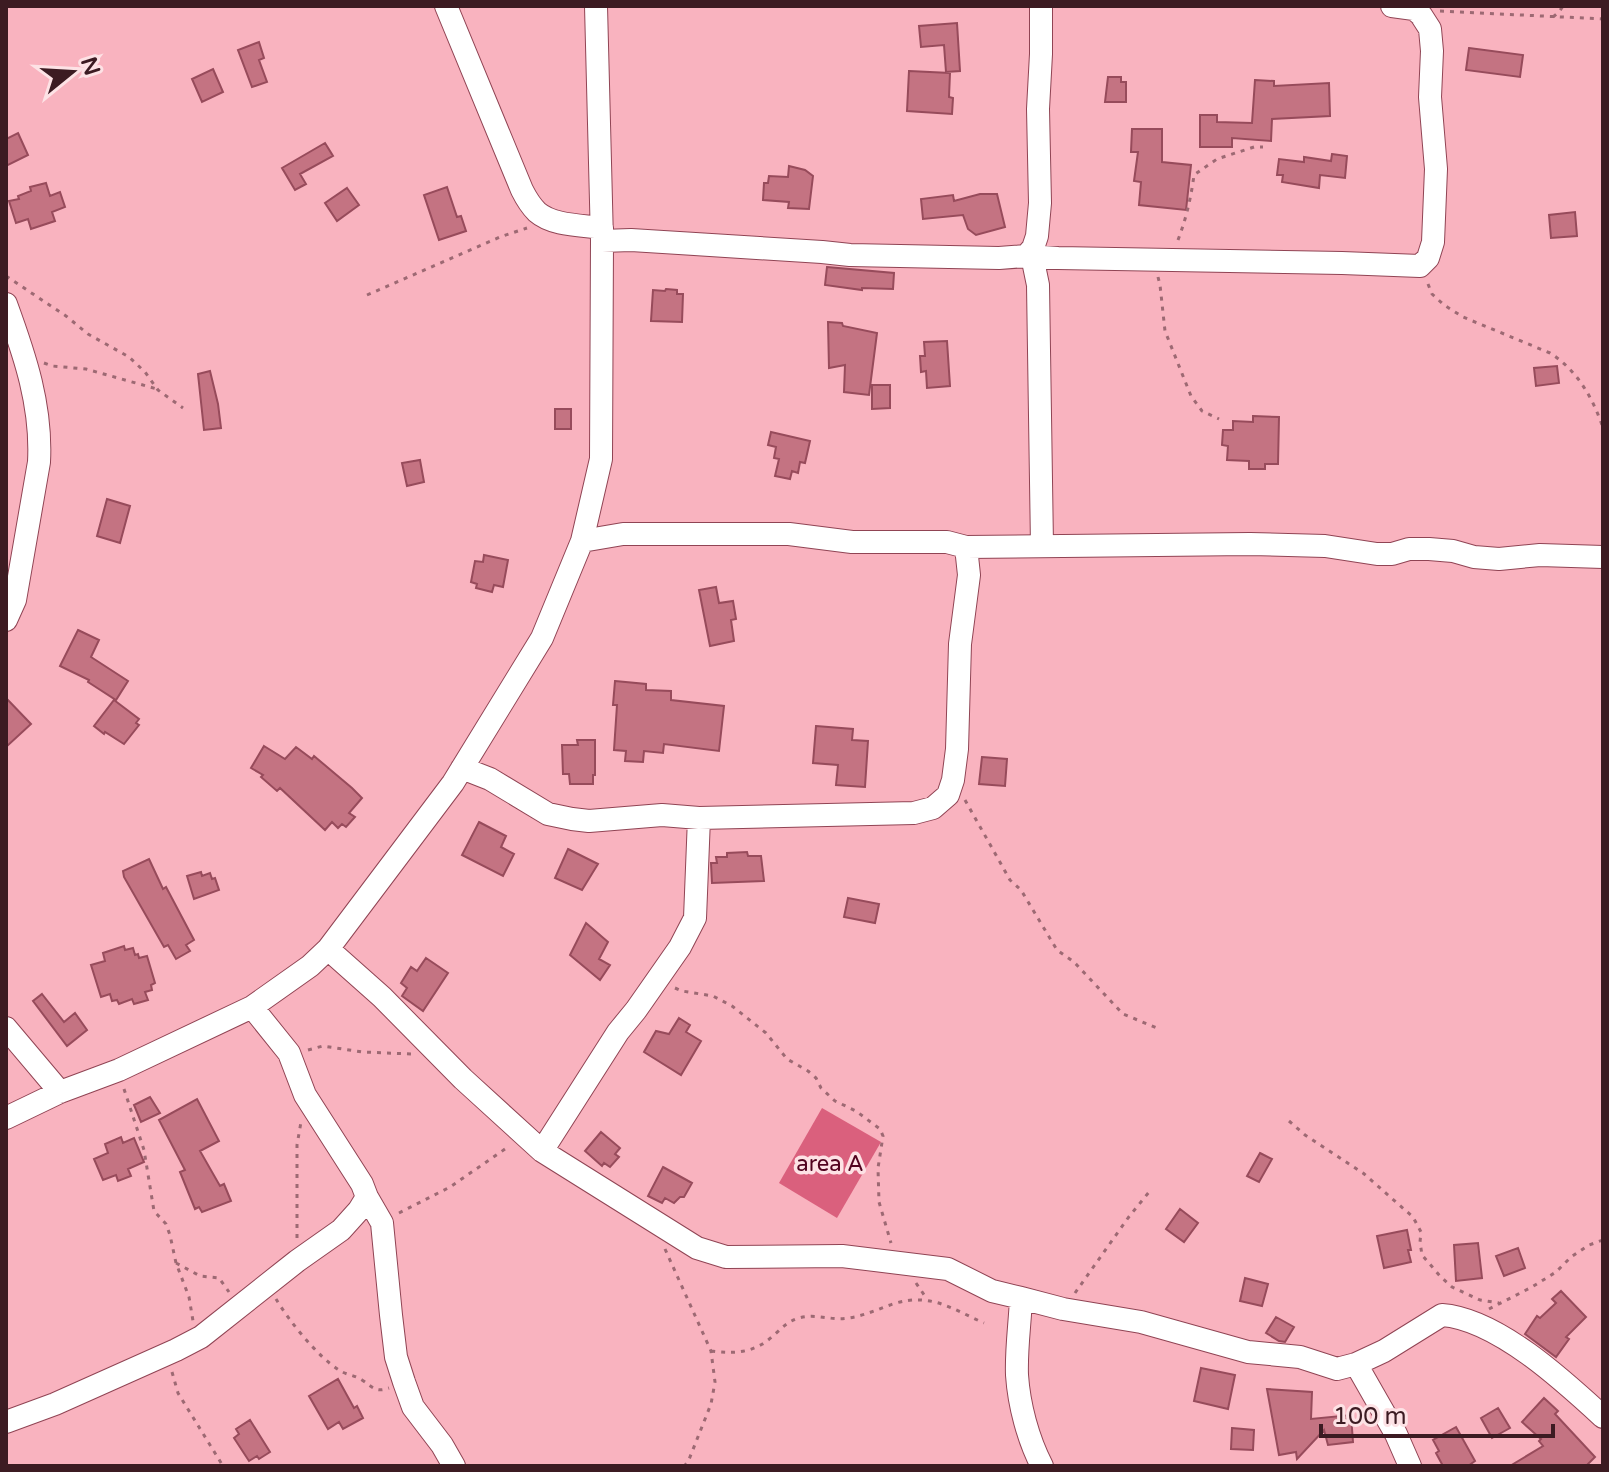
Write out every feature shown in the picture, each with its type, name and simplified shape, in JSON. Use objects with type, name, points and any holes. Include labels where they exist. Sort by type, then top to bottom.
[{"type":"street","points":[[446,6],[522,190],[539,214],[602,235],[631,240],[850,255],[1029,256],[1420,266],[1428,258],[1433,242],[1436,169],[1430,97],[1430,29],[1414,9],[1392,6]]},
{"type":"street","points":[[6,1118],[60,1092],[119,1070],[252,1007],[310,966],[328,949],[453,783],[542,638],[582,541],[601,459],[602,235],[596,6]]},
{"type":"street","points":[[1041,6],[1038,109],[1040,203],[1037,236],[1029,256],[1038,285],[1042,546]]},
{"type":"street","points":[[6,304],[25,356],[36,401],[40,443],[15,600],[6,620]]},
{"type":"street","points":[[582,541],[623,534],[789,534],[852,542],[947,542],[966,547],[1250,544],[1325,546],[1377,554],[1429,549],[1499,559],[1540,555],[1603,557]]},
{"type":"street","points":[[462,768],[490,779],[548,814],[589,821],[662,815],[699,818],[914,813],[933,808],[948,795],[957,749],[960,636],[969,575],[966,547]]},
{"type":"street","points":[[542,1151],[618,1032],[680,947],[695,918],[699,818]]},
{"type":"street","points":[[328,949],[542,1151],[697,1248],[726,1257],[842,1256],[948,1269],[992,1291],[1063,1309],[1141,1322],[1248,1352],[1300,1357],[1337,1369],[1384,1351],[1442,1315],[1452,1316],[1492,1330],[1558,1375],[1603,1417]]},
{"type":"street","points":[[252,1007],[289,1053],[305,1095],[362,1184],[382,1223],[394,1343],[404,1382],[413,1407],[454,1466]]},
{"type":"street","points":[[6,1028],[60,1092]]},
{"type":"street","points":[[6,1422],[55,1404],[201,1337],[341,1230],[367,1197]]},
{"type":"street","points":[[1021,1298],[1017,1375],[1027,1426],[1042,1466]]},
{"type":"street","points":[[1356,1364],[1396,1434],[1410,1466]]},
{"type":"path","points":[[1553,17],[1563,6]]},
{"type":"path","points":[[1421,15],[1432,11],[1449,11],[1603,19]]},
{"type":"path","points":[[1170,260],[1185,222],[1194,175],[1217,159],[1263,147]]},
{"type":"path","points":[[367,295],[500,237],[550,220]]},
{"type":"path","points":[[1142,260],[1156,271],[1165,331],[1191,396],[1202,411],[1219,419]]},
{"type":"path","points":[[1420,266],[1432,294],[1444,305],[1463,317],[1550,353],[1570,368],[1590,397],[1603,428]]},
{"type":"path","points":[[6,276],[88,334],[129,357],[158,390],[183,408]]},
{"type":"path","points":[[25,356],[52,366],[86,369],[158,390]]},
{"type":"path","points":[[953,780],[1010,880],[1021,890],[1057,950],[1074,962],[1123,1014],[1157,1028]]},
{"type":"path","points":[[658,979],[682,991],[713,996],[732,1006],[766,1033],[787,1059],[816,1078],[821,1088],[835,1101],[856,1111],[880,1129],[883,1136],[878,1168],[879,1202],[897,1263]]},
{"type":"path","points":[[289,1053],[323,1046],[440,1057]]},
{"type":"path","points":[[119,1070],[144,1150],[154,1211],[166,1224],[189,1297],[193,1321]]},
{"type":"path","points":[[297,1261],[297,1145],[305,1095]]},
{"type":"path","points":[[1289,1121],[1363,1173],[1413,1217],[1421,1232],[1422,1255],[1452,1287],[1480,1300],[1499,1303]]},
{"type":"path","points":[[382,1223],[450,1187],[524,1134]]},
{"type":"path","points":[[1063,1309],[1149,1192]]},
{"type":"path","points":[[652,1220],[711,1351],[715,1382],[711,1404],[684,1466]]},
{"type":"path","points":[[1469,1322],[1556,1272],[1589,1245],[1603,1240]]},
{"type":"path","points":[[176,1263],[200,1276],[219,1278],[231,1295],[257,1292],[277,1299],[324,1360],[364,1381],[373,1390],[379,1391],[404,1382]]},
{"type":"path","points":[[711,1351],[734,1354],[751,1350],[763,1344],[786,1323],[800,1317],[851,1318],[898,1303],[927,1299],[984,1323]]},
{"type":"path","points":[[176,1350],[172,1370],[178,1393],[223,1466]]},
{"type":"green space","name":"area A","points":[[822,1108],[881,1142],[837,1218],[779,1183]]},
{"type":"building","points":[[957,23],[960,71],[946,72],[944,45],[921,47],[919,26]]},
{"type":"building","points":[[259,42],[264,58],[259,60],[267,82],[252,87],[238,50]]},
{"type":"building","points":[[1469,48],[1523,55],[1520,77],[1466,70]]},
{"type":"building","points":[[213,69],[223,92],[202,102],[192,79]]},
{"type":"building","points":[[909,71],[950,73],[952,114],[907,111]]},
{"type":"building","points":[[1108,77],[1121,77],[1121,82],[1126,82],[1126,102],[1105,102]]},
{"type":"building","points":[[1255,80],[1274,81],[1274,86],[1329,83],[1330,116],[1272,119],[1271,141],[1232,138],[1232,147],[1200,147],[1200,115],[1217,115],[1217,122],[1252,123]]},
{"type":"building","points":[[1132,129],[1162,129],[1162,162],[1191,165],[1186,210],[1139,205],[1141,182],[1134,181],[1138,152],[1131,152]]},
{"type":"building","points":[[18,133],[28,155],[6,166],[6,139]]},
{"type":"building","points":[[325,143],[333,156],[300,174],[306,184],[295,190],[282,168]]},
{"type":"building","points":[[1332,154],[1347,156],[1345,178],[1320,175],[1319,188],[1282,182],[1283,175],[1277,175],[1279,159],[1304,162],[1304,157],[1331,161]]},
{"type":"building","points":[[789,166],[805,170],[813,176],[809,209],[788,208],[789,202],[763,200],[764,183],[768,183],[769,176],[788,177]]},
{"type":"building","points":[[46,183],[50,196],[60,192],[65,207],[52,212],[55,221],[31,229],[28,219],[16,223],[9,201],[31,191],[30,187]]},
{"type":"building","points":[[447,187],[457,217],[461,216],[466,231],[439,240],[424,195]]},
{"type":"building","points":[[347,188],[359,205],[337,221],[325,203]]},
{"type":"building","points":[[980,194],[997,194],[1005,227],[976,235],[968,229],[963,215],[923,219],[921,199],[953,195],[954,201]]},
{"type":"building","points":[[1575,212],[1577,236],[1551,238],[1549,215]]},
{"type":"building","points":[[827,267],[894,273],[893,289],[862,290],[825,285]]},
{"type":"building","points":[[666,289],[683,294],[682,322],[651,321],[653,290]]},
{"type":"building","points":[[828,322],[877,333],[869,395],[844,392],[845,365],[829,368]]},
{"type":"building","points":[[947,341],[950,386],[927,388],[926,371],[921,372],[920,356],[925,356],[924,342]]},
{"type":"building","points":[[1557,366],[1559,383],[1536,386],[1534,368]]},
{"type":"building","points":[[210,371],[221,428],[204,430],[198,374]]},
{"type":"building","points":[[872,385],[890,385],[890,408],[872,409]]},
{"type":"building","points":[[555,409],[571,409],[571,429],[555,429]]},
{"type":"building","points":[[1253,416],[1279,417],[1278,464],[1265,464],[1265,469],[1249,469],[1249,461],[1227,460],[1228,446],[1222,445],[1223,430],[1233,430],[1233,421],[1253,422]]},
{"type":"building","points":[[771,432],[810,441],[805,463],[800,462],[798,473],[792,471],[790,479],[775,476],[779,459],[774,458],[776,447],[768,445]]},
{"type":"building","points":[[420,460],[424,482],[407,486],[402,463]]},
{"type":"building","points":[[107,499],[130,506],[120,543],[97,536]]},
{"type":"building","points":[[484,555],[508,560],[503,587],[494,585],[492,592],[476,588],[477,584],[471,582],[475,561],[483,562]]},
{"type":"building","points":[[716,587],[719,603],[733,601],[736,619],[731,620],[734,641],[710,646],[699,590]]},
{"type":"building","points":[[78,630],[99,640],[91,657],[128,681],[116,700],[89,680],[60,666]]},
{"type":"building","points":[[615,681],[646,684],[646,690],[671,691],[671,700],[724,706],[719,751],[664,744],[663,753],[644,751],[643,762],[625,761],[626,751],[614,750]]},
{"type":"building","points":[[6,698],[31,724],[6,747]]},
{"type":"building","points":[[114,700],[139,719],[136,723],[139,725],[124,744],[94,726]]},
{"type":"building","points":[[816,726],[853,729],[852,740],[868,741],[865,787],[836,785],[838,765],[813,763]]},
{"type":"building","points":[[577,740],[595,740],[593,784],[570,784],[569,774],[563,774],[562,745],[578,745]]},
{"type":"building","points":[[264,746],[285,759],[296,747],[312,759],[314,756],[362,798],[349,813],[355,817],[346,827],[342,824],[338,828],[332,822],[325,830],[280,788],[277,791],[261,777],[263,775],[251,768]]},
{"type":"building","points":[[982,757],[1007,759],[1005,786],[979,784]]},
{"type":"building","points":[[479,822],[506,836],[501,847],[514,854],[503,876],[462,855]]},
{"type":"building","points":[[568,849],[598,864],[582,890],[555,878]]},
{"type":"building","points":[[747,852],[748,856],[761,856],[764,881],[712,883],[711,863],[717,863],[716,857]]},
{"type":"building","points":[[149,859],[194,940],[186,945],[190,951],[176,959],[168,945],[164,947],[124,877],[123,871]]},
{"type":"building","points":[[201,872],[202,876],[210,873],[212,879],[215,878],[219,890],[194,899],[187,876]]},
{"type":"building","points":[[848,898],[879,904],[875,923],[844,917]]},
{"type":"building","points":[[586,923],[608,942],[599,959],[610,965],[600,980],[570,955]]},
{"type":"building","points":[[124,946],[125,950],[133,948],[139,958],[147,956],[155,983],[151,985],[152,990],[145,992],[148,1000],[134,1004],[132,999],[119,1004],[117,1000],[112,1001],[110,994],[101,997],[91,965],[105,961],[103,953]]},
{"type":"building","points":[[426,958],[448,973],[423,1011],[402,996],[407,988],[401,983],[411,967],[417,971]]},
{"type":"building","points":[[42,994],[64,1022],[75,1013],[87,1030],[67,1046],[33,1001]]},
{"type":"building","points":[[679,1018],[690,1025],[686,1032],[701,1041],[681,1075],[644,1052],[656,1031],[669,1034]]},
{"type":"building","points":[[150,1097],[160,1113],[141,1122],[134,1105]]},
{"type":"building","points":[[197,1099],[219,1141],[200,1151],[220,1186],[224,1184],[231,1201],[202,1212],[199,1207],[195,1209],[180,1172],[185,1170],[159,1120]]},
{"type":"building","points":[[601,1132],[620,1148],[615,1154],[619,1157],[610,1167],[604,1163],[602,1166],[585,1151]]},
{"type":"building","points":[[121,1137],[123,1143],[134,1138],[144,1162],[128,1169],[131,1176],[118,1181],[116,1175],[103,1180],[94,1159],[108,1153],[105,1144]]},
{"type":"building","points":[[1260,1153],[1272,1159],[1259,1182],[1247,1176]]},
{"type":"building","points":[[663,1167],[692,1183],[684,1197],[674,1203],[665,1198],[662,1203],[648,1196]]},
{"type":"building","points":[[1180,1209],[1198,1223],[1184,1242],[1166,1229]]},
{"type":"building","points":[[1407,1230],[1411,1262],[1384,1268],[1377,1236]]},
{"type":"building","points":[[1478,1243],[1482,1278],[1456,1281],[1454,1245]]},
{"type":"building","points":[[1518,1248],[1525,1268],[1504,1276],[1496,1256]]},
{"type":"building","points":[[1245,1278],[1268,1284],[1262,1306],[1240,1301]]},
{"type":"building","points":[[1561,1291],[1586,1317],[1566,1337],[1569,1339],[1556,1357],[1525,1334],[1537,1316],[1540,1318],[1556,1303],[1552,1299]]},
{"type":"building","points":[[1276,1317],[1294,1327],[1285,1342],[1266,1333]]},
{"type":"building","points":[[1201,1368],[1235,1375],[1228,1409],[1194,1401]]},
{"type":"building","points":[[338,1379],[363,1418],[343,1429],[339,1422],[328,1429],[309,1396]]},
{"type":"building","points":[[1267,1389],[1312,1392],[1311,1419],[1351,1415],[1353,1442],[1328,1445],[1324,1430],[1297,1459],[1296,1452],[1279,1455]]},
{"type":"building","points":[[1544,1398],[1595,1457],[1586,1466],[1510,1466],[1543,1446],[1539,1441],[1541,1439],[1522,1422]]},
{"type":"building","points":[[1498,1408],[1510,1428],[1492,1438],[1481,1418]]},
{"type":"building","points":[[250,1420],[270,1452],[249,1461],[234,1438],[239,1434],[236,1429]]},
{"type":"building","points":[[1456,1427],[1475,1461],[1468,1466],[1443,1466],[1433,1440]]},
{"type":"building","points":[[1232,1428],[1254,1430],[1253,1450],[1231,1449]]}]
